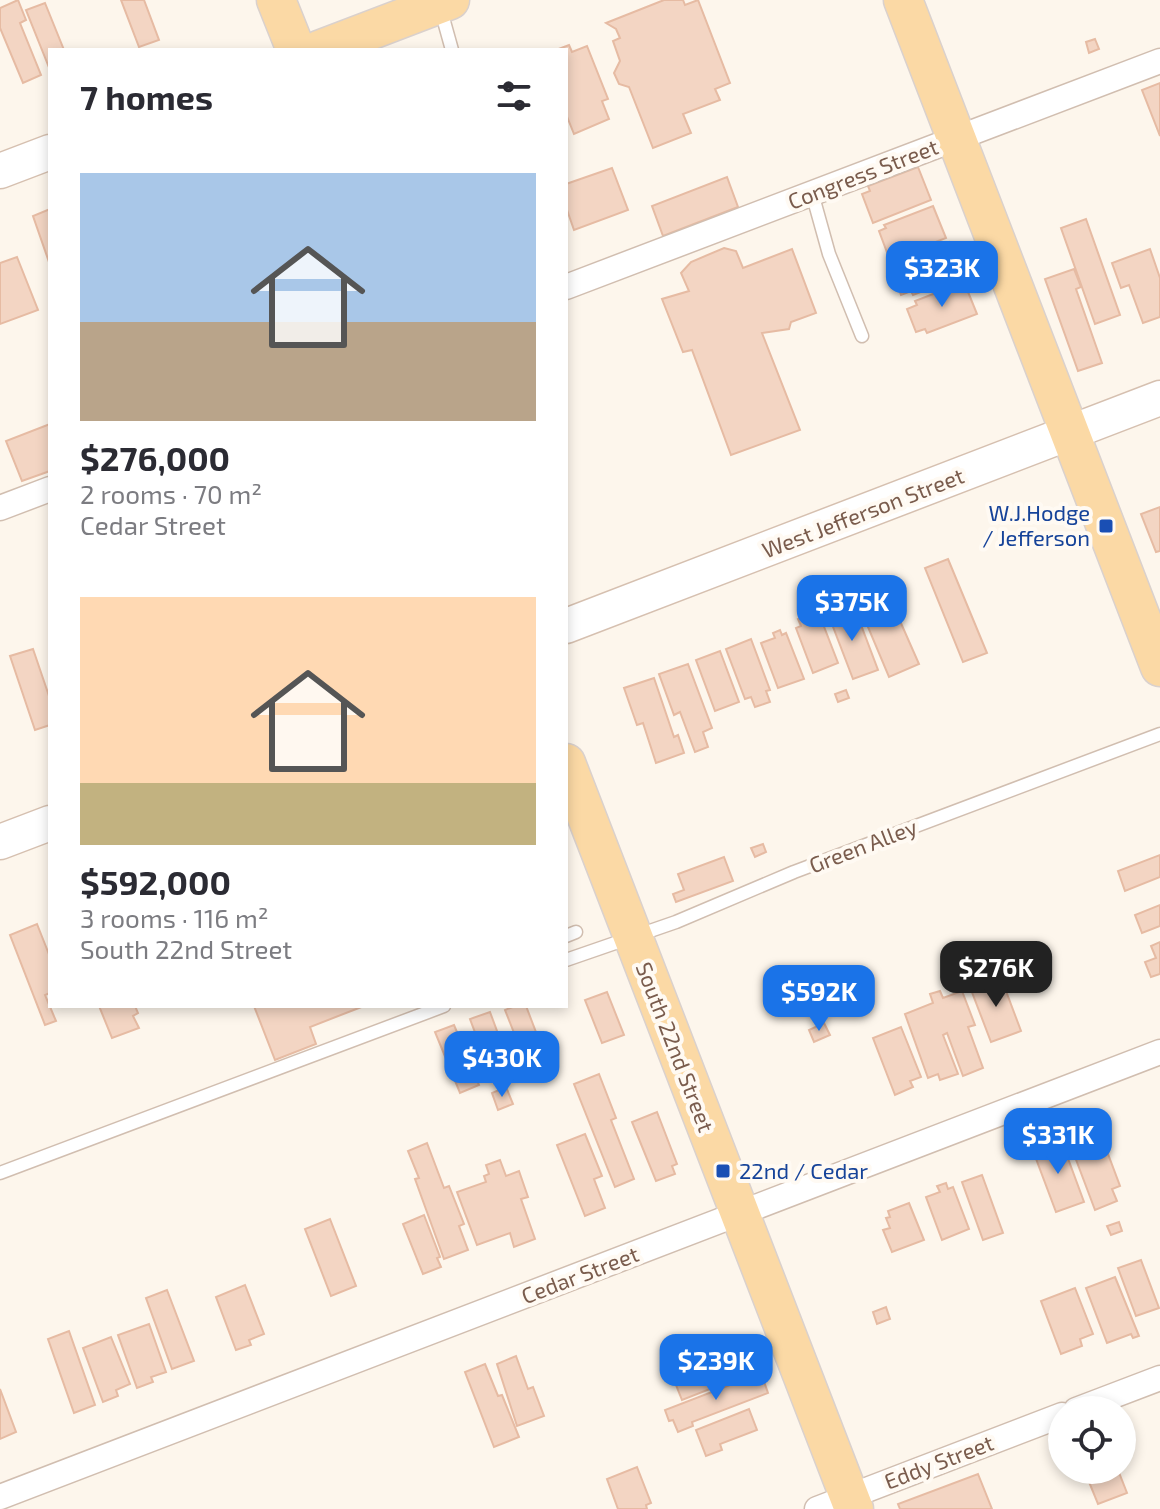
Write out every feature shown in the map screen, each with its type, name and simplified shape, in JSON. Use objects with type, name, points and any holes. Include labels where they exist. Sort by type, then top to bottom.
[{"type":"main road","points":[[276,0],[295,48]]},
{"type":"main road","points":[[903,0],[1160,667]]},
{"type":"main road","points":[[324,48],[444,2]]},
{"type":"main road","name":"South 22nd Street","points":[[568,768],[739,1213],[840,1505]]},
{"type":"street","name":"Congress Street","points":[[568,286],[1160,61]]},
{"type":"street","points":[[0,171],[48,153]]},
{"type":"street","name":"West Jefferson Street","points":[[568,625],[1160,398]]},
{"type":"street","points":[[0,508],[48,490]]},
{"type":"street","points":[[0,842],[48,824]]},
{"type":"street","name":"Cedar Street","points":[[0,1497],[1160,1052]]},
{"type":"street","points":[[1113,1396],[1160,1378]]},
{"type":"street","name":"Eddy Street","points":[[840,1505],[1048,1421]]},
{"type":"lane","points":[[444,2],[452,48]]},
{"type":"lane","points":[[812,193],[829,254],[862,336]]},
{"type":"lane","name":"Green Alley","points":[[568,959],[676,922],[794,872],[1160,734]]},
{"type":"lane","points":[[0,1173],[439,1008]]},
{"type":"building","points":[[18,0],[26,20],[20,23],[41,75],[23,83],[0,28],[0,8]]},
{"type":"building","points":[[121,0],[144,0],[159,40],[139,47]]},
{"type":"building","points":[[664,0],[683,0],[685,5],[698,0],[730,83],[715,89],[720,100],[683,114],[691,133],[653,148],[629,87],[619,84],[614,73],[620,61],[613,41],[620,38],[616,29],[606,23]]},
{"type":"building","points":[[45,3],[63,48],[48,48],[48,65],[26,10]]},
{"type":"building","points":[[1095,39],[1099,49],[1089,53],[1086,42]]},
{"type":"building","points":[[569,45],[572,52],[587,46],[608,99],[602,101],[609,119],[574,134],[568,119],[568,48],[561,48]]},
{"type":"building","points":[[1160,83],[1160,136],[1142,90]]},
{"type":"building","points":[[918,167],[931,200],[873,223],[862,194],[870,191],[868,186]]},
{"type":"building","points":[[612,168],[628,210],[574,230],[568,213],[568,183]]},
{"type":"building","points":[[727,177],[738,207],[663,236],[652,206]]},
{"type":"building","points":[[933,206],[946,238],[897,257],[895,252],[888,255],[879,231],[886,228],[884,225]]},
{"type":"building","points":[[48,210],[48,259],[33,216]]},
{"type":"building","points":[[1086,219],[1120,315],[1095,324],[1061,228]]},
{"type":"building","points":[[949,242],[962,276],[913,295],[911,291],[901,295],[892,269],[899,266],[898,262]]},
{"type":"building","points":[[724,248],[736,251],[743,268],[792,249],[816,313],[791,322],[789,329],[762,333],[800,430],[731,455],[692,350],[683,352],[662,299],[689,291],[681,273],[691,262]]},
{"type":"building","points":[[1150,249],[1160,278],[1160,317],[1143,323],[1129,285],[1121,288],[1112,263]]},
{"type":"building","points":[[17,257],[38,310],[0,324],[0,263]]},
{"type":"building","points":[[1074,269],[1081,287],[1076,289],[1102,363],[1078,371],[1045,279]]},
{"type":"building","points":[[964,282],[977,314],[927,333],[925,329],[916,332],[907,309],[917,305],[915,301]]},
{"type":"building","points":[[48,425],[48,472],[22,481],[6,441]]},
{"type":"building","points":[[1160,507],[1160,551],[1156,552],[1141,514]]},
{"type":"building","points":[[948,559],[987,653],[963,662],[925,568]]},
{"type":"building","points":[[889,596],[919,664],[889,677],[860,608]]},
{"type":"building","points":[[847,604],[856,628],[861,625],[878,670],[853,679],[827,611]]},
{"type":"building","points":[[814,613],[817,620],[821,619],[838,663],[813,673],[796,628],[801,626],[798,619]]},
{"type":"building","points":[[780,630],[782,635],[786,633],[804,679],[778,688],[761,643],[775,638],[773,633]]},
{"type":"building","points":[[751,639],[770,690],[766,691],[770,702],[755,707],[751,697],[745,699],[726,649]]},
{"type":"building","points":[[33,649],[48,693],[48,726],[35,730],[10,656]]},
{"type":"building","points":[[720,651],[739,702],[715,711],[696,660]]},
{"type":"building","points":[[688,664],[712,728],[703,732],[708,747],[695,752],[680,712],[674,715],[659,674]]},
{"type":"building","points":[[654,678],[674,737],[678,735],[684,753],[656,763],[643,723],[637,725],[624,688]]},
{"type":"building","points":[[846,690],[849,698],[838,702],[835,694]]},
{"type":"building","points":[[763,844],[766,852],[755,857],[751,848]]},
{"type":"building","points":[[1160,855],[1160,877],[1125,891],[1118,871]]},
{"type":"building","points":[[724,857],[733,881],[676,902],[673,894],[684,890],[678,874]]},
{"type":"building","points":[[1160,905],[1160,926],[1142,933],[1135,915]]},
{"type":"building","points":[[37,924],[48,952],[48,994],[45,995],[56,1021],[45,1025],[10,935]]},
{"type":"building","points":[[1160,942],[1160,974],[1151,977],[1145,962],[1156,958],[1151,946]]},
{"type":"building","points":[[1000,975],[1021,1031],[991,1042],[970,987]]},
{"type":"building","points":[[940,991],[943,998],[962,991],[975,1025],[968,1027],[983,1068],[963,1076],[947,1033],[943,1035],[958,1074],[940,1080],[938,1074],[928,1078],[905,1014],[933,1003],[930,994]]},
{"type":"building","points":[[607,992],[624,1035],[602,1043],[585,1000]]},
{"type":"building","points":[[100,1008],[136,1008],[138,1013],[133,1016],[139,1028],[112,1038]]},
{"type":"building","points":[[255,1008],[359,1008],[310,1027],[316,1044],[275,1060]]},
{"type":"building","points":[[527,1008],[539,1040],[520,1048],[505,1010]]},
{"type":"building","points":[[490,1012],[500,1039],[509,1036],[522,1072],[494,1083],[470,1019]]},
{"type":"building","points":[[824,1023],[830,1035],[814,1042],[809,1030]]},
{"type":"building","points":[[454,1025],[479,1085],[460,1093],[435,1032]]},
{"type":"building","points":[[901,1027],[921,1077],[910,1081],[913,1087],[895,1095],[873,1038]]},
{"type":"building","points":[[599,1074],[616,1118],[611,1120],[634,1179],[615,1187],[574,1084]]},
{"type":"building","points":[[506,1087],[513,1104],[498,1110],[492,1093]]},
{"type":"building","points":[[657,1112],[677,1164],[672,1166],[675,1174],[656,1181],[632,1122]]},
{"type":"building","points":[[585,1134],[602,1176],[594,1179],[605,1208],[585,1216],[557,1145]]},
{"type":"building","points":[[1084,1135],[1087,1143],[1102,1138],[1120,1186],[1112,1189],[1117,1201],[1095,1210],[1069,1141]]},
{"type":"building","points":[[1049,1142],[1051,1149],[1063,1145],[1084,1202],[1056,1212],[1032,1148]]},
{"type":"building","points":[[427,1143],[444,1188],[449,1186],[464,1224],[459,1226],[468,1250],[444,1259],[408,1151]]},
{"type":"building","points":[[500,1160],[506,1176],[519,1171],[528,1197],[521,1199],[535,1239],[514,1247],[510,1233],[477,1245],[457,1192],[486,1182],[484,1176],[489,1174],[486,1165]]},
{"type":"building","points":[[982,1175],[1003,1233],[983,1240],[962,1182]]},
{"type":"building","points":[[946,1183],[948,1189],[953,1187],[969,1229],[942,1240],[926,1197],[940,1192],[937,1186]]},
{"type":"building","points":[[909,1203],[924,1240],[892,1252],[883,1230],[890,1228],[886,1218],[890,1217],[888,1211]]},
{"type":"building","points":[[424,1215],[441,1267],[423,1274],[403,1224]]},
{"type":"building","points":[[330,1219],[356,1286],[331,1296],[305,1229]]},
{"type":"building","points":[[1119,1222],[1122,1231],[1111,1235],[1107,1226]]},
{"type":"building","points":[[1141,1260],[1159,1308],[1136,1316],[1118,1268]]},
{"type":"building","points":[[1115,1277],[1139,1336],[1133,1338],[1131,1334],[1107,1343],[1086,1288]]},
{"type":"building","points":[[245,1285],[264,1334],[249,1340],[251,1345],[236,1350],[216,1297]]},
{"type":"building","points":[[1075,1288],[1093,1334],[1080,1339],[1082,1346],[1061,1354],[1041,1301]]},
{"type":"building","points":[[167,1290],[194,1361],[172,1369],[146,1298]]},
{"type":"building","points":[[886,1307],[890,1319],[877,1324],[873,1312]]},
{"type":"building","points":[[149,1324],[166,1372],[151,1377],[153,1382],[137,1388],[118,1335]]},
{"type":"building","points":[[69,1331],[95,1405],[74,1413],[48,1339]]},
{"type":"building","points":[[111,1337],[130,1384],[116,1390],[118,1396],[103,1402],[83,1348]]},
{"type":"building","points":[[516,1356],[528,1389],[533,1387],[544,1416],[517,1426],[497,1364]]},
{"type":"building","points":[[721,1361],[728,1382],[682,1400],[674,1380]]},
{"type":"building","points":[[485,1364],[519,1437],[494,1447],[465,1372]]},
{"type":"building","points":[[761,1373],[768,1393],[692,1422],[693,1426],[678,1432],[673,1420],[669,1421],[665,1410]]},
{"type":"building","points":[[0,1389],[16,1432],[0,1439]]},
{"type":"building","points":[[749,1409],[757,1430],[720,1444],[722,1450],[706,1456],[696,1430]]},
{"type":"building","points":[[637,1467],[651,1503],[646,1505],[647,1509],[618,1509],[607,1479]]},
{"type":"building","points":[[978,1474],[992,1509],[900,1509],[898,1504]]},
{"type":"building","points":[[1090,1484],[1123,1484],[1127,1493],[1098,1504]]},
{"type":"place","name":"W.J.Hodge / Jefferson","points":[[1106,526]]},
{"type":"place","name":"22nd / Cedar","points":[[723,1171]]}]
